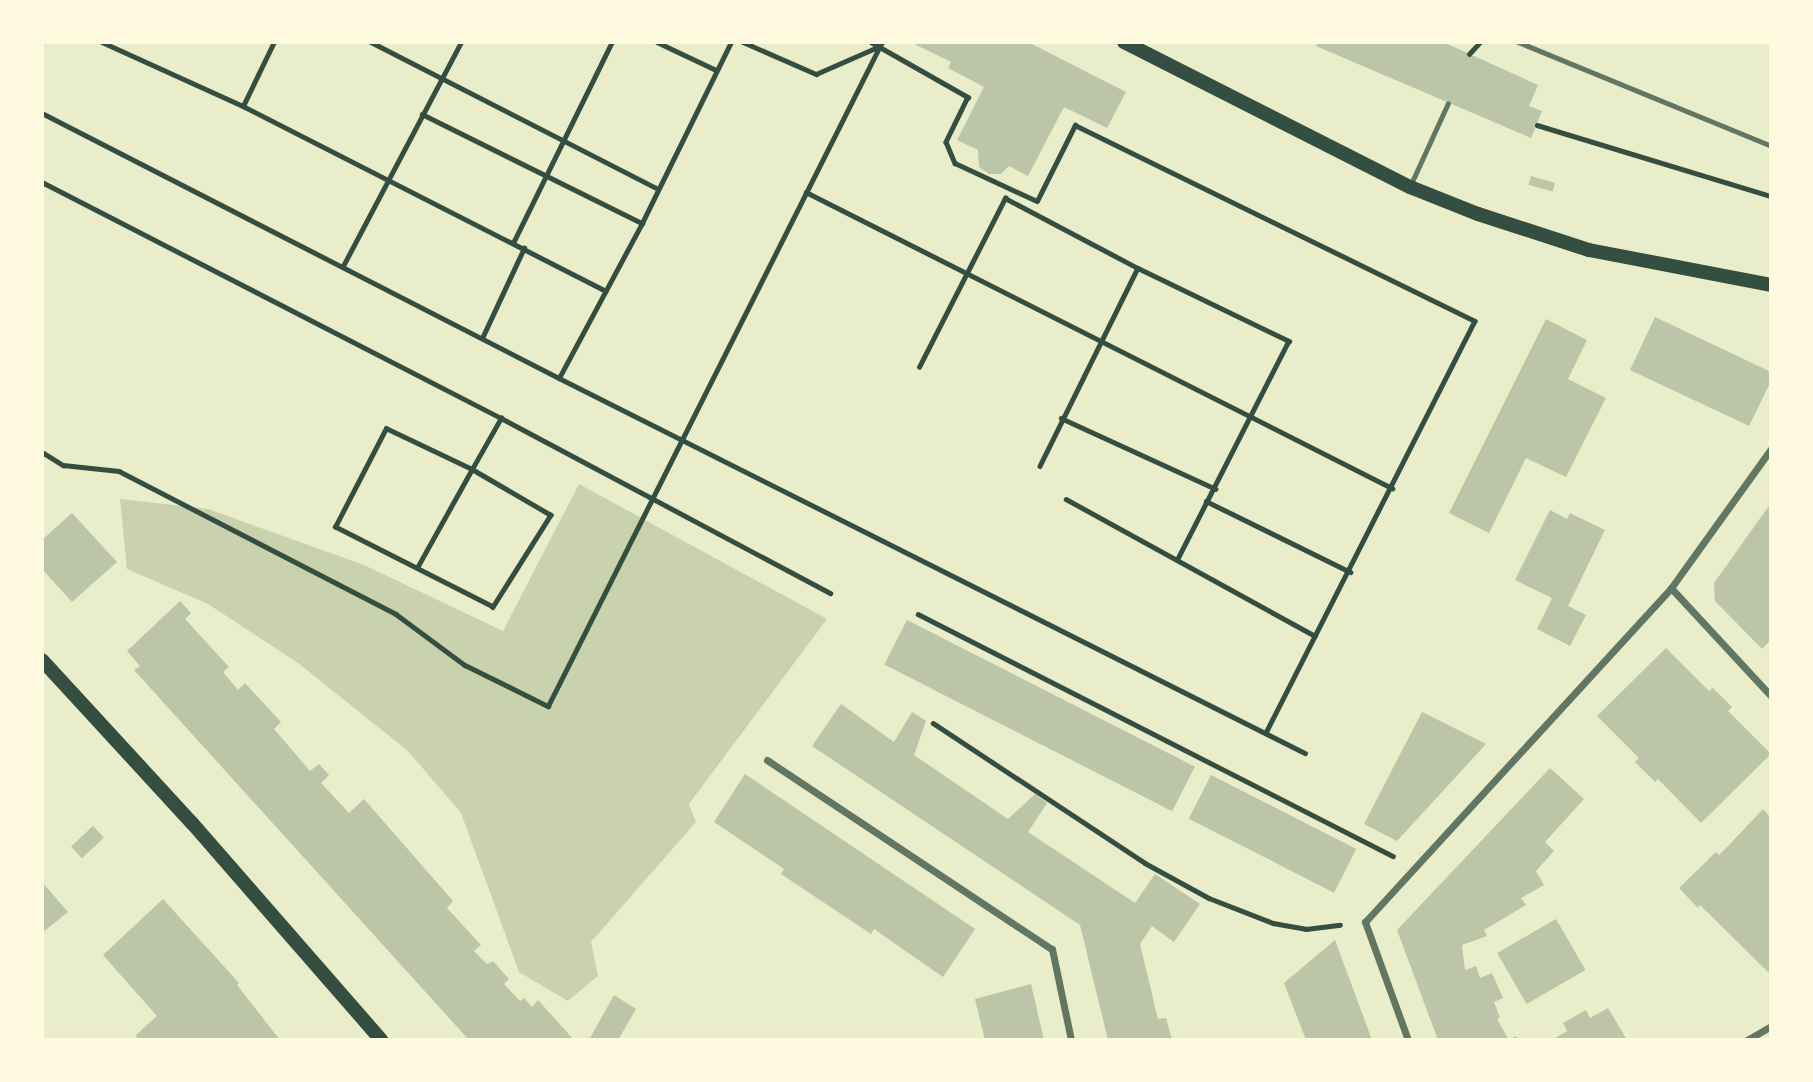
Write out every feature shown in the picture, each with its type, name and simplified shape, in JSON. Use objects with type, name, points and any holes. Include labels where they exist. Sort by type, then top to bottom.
[{"type":"main road","points":[[1124,42],[1410,187],[1478,214],[1589,250],[1771,285]]},
{"type":"main road","points":[[42,660],[192,823],[381,1040]]},
{"type":"street","points":[[1408,1040],[1365,922],[1671,588],[1771,449]]},
{"type":"street","points":[[1671,588],[1771,696]]},
{"type":"street","points":[[767,760],[1052,949],[1071,1040]]},
{"type":"street","points":[[1747,1040],[1771,1026]]},
{"type":"lane","points":[[1518,42],[1771,146]]},
{"type":"lane","points":[[1410,187],[1448,103]]},
{"type":"path","points":[[103,42],[243,106],[607,291]]},
{"type":"path","points":[[243,106],[274,42]]},
{"type":"path","points":[[370,42],[658,189]]},
{"type":"path","points":[[343,266],[461,42]]},
{"type":"path","points":[[513,243],[612,42]]},
{"type":"path","points":[[657,42],[716,70]]},
{"type":"path","points":[[559,378],[642,223],[731,42]]},
{"type":"path","points":[[743,42],[816,74],[881,44]]},
{"type":"path","points":[[872,42],[881,44],[968,97],[946,142],[955,163],[1037,201],[1075,125],[1475,321],[1266,733]]},
{"type":"path","points":[[1469,54],[1480,42]]},
{"type":"path","points":[[42,452],[64,465],[120,471],[396,614],[465,665],[548,706],[881,44]]},
{"type":"path","points":[[42,113],[483,336],[559,378],[1305,753]]},
{"type":"path","points":[[422,114],[642,223]]},
{"type":"path","points":[[1537,125],[1771,196]]},
{"type":"path","points":[[42,183],[501,418],[830,593]]},
{"type":"path","points":[[806,192],[1392,488]]},
{"type":"path","points":[[919,367],[1004,198],[1138,268],[1289,341],[1216,489],[1206,501],[1178,559]]},
{"type":"path","points":[[483,336],[524,248]]},
{"type":"path","points":[[1040,466],[1061,418],[1138,268]]},
{"type":"path","points":[[418,566],[501,418]]},
{"type":"path","points":[[1061,418],[1216,489]]},
{"type":"path","points":[[386,428],[472,469],[551,515],[493,607],[418,566],[335,527],[386,428]]},
{"type":"path","points":[[1066,499],[1315,636]]},
{"type":"path","points":[[1206,501],[1350,572]]},
{"type":"path","points":[[918,614],[1415,868]]},
{"type":"path","points":[[933,723],[1145,863],[1209,898],[1273,923],[1306,929],[1365,922]]},
{"type":"green space","points":[[579,484],[827,619],[689,804],[696,822],[591,942],[598,976],[568,1001],[519,972],[461,813],[408,751],[298,663],[208,604],[127,569],[120,499],[208,509],[364,565],[503,631]]},
{"type":"building","points":[[910,42],[1028,42],[1126,92],[1107,128],[1064,107],[1028,176],[1009,166],[1001,174],[989,174],[979,167],[978,150],[957,140],[984,87],[948,68],[951,62]]},
{"type":"building","points":[[1318,42],[1443,42],[1538,85],[1529,106],[1542,111],[1531,138],[1316,46]]},
{"type":"building","points":[[1531,176],[1555,183],[1553,192],[1529,185]]},
{"type":"building","points":[[1655,317],[1771,372],[1771,381],[1749,426],[1630,370]]},
{"type":"building","points":[[1546,319],[1587,340],[1568,379],[1606,398],[1566,477],[1526,458],[1489,533],[1449,513]]},
{"type":"building","points":[[1771,503],[1771,640],[1762,649],[1715,601],[1714,583]]},
{"type":"building","points":[[1550,510],[1567,519],[1570,513],[1605,530],[1568,606],[1586,615],[1570,646],[1537,629],[1552,598],[1515,580]]},
{"type":"building","points":[[72,513],[117,562],[72,602],[42,569],[42,540]]},
{"type":"building","points":[[180,601],[191,613],[185,619],[229,667],[223,672],[238,690],[245,683],[281,722],[274,729],[310,771],[319,764],[329,775],[321,783],[349,813],[364,799],[453,901],[447,908],[481,945],[474,951],[487,964],[493,961],[509,979],[504,984],[520,1001],[524,998],[532,1007],[538,1000],[574,1040],[469,1040],[134,670],[140,666],[127,651]]},
{"type":"building","points":[[907,620],[1195,767],[1172,811],[884,665]]},
{"type":"building","points":[[1666,648],[1709,691],[1713,688],[1732,707],[1728,711],[1771,754],[1701,823],[1658,779],[1655,782],[1635,762],[1639,758],[1597,716]]},
{"type":"building","points":[[841,704],[894,742],[912,712],[926,721],[914,755],[1008,819],[1035,794],[1047,803],[1028,832],[1135,903],[1155,874],[1200,904],[1174,942],[1152,926],[1140,944],[1158,1019],[1166,1018],[1172,1040],[1108,1040],[1080,925],[812,746]]},
{"type":"building","points":[[1422,712],[1486,744],[1397,841],[1364,824]]},
{"type":"building","points":[[1550,768],[1584,799],[1545,842],[1554,851],[1536,871],[1544,885],[1521,898],[1526,905],[1484,930],[1487,936],[1462,945],[1465,970],[1476,966],[1480,978],[1492,973],[1503,998],[1494,1002],[1500,1018],[1497,1019],[1509,1040],[1438,1040],[1397,930]]},
{"type":"building","points":[[745,774],[975,929],[943,977],[874,929],[871,934],[781,874],[784,869],[714,822]]},
{"type":"building","points":[[1211,775],[1356,849],[1334,893],[1189,819]]},
{"type":"building","points":[[1763,809],[1771,818],[1769,973],[1679,888],[1716,852],[1719,855]]},
{"type":"building","points":[[93,826],[104,838],[82,858],[71,846]]},
{"type":"building","points":[[42,882],[68,912],[42,933]]},
{"type":"building","points":[[163,899],[239,983],[237,985],[280,1040],[206,1040],[202,1035],[205,1040],[140,1040],[135,1036],[157,1016],[103,955]]},
{"type":"building","points":[[1556,919],[1586,970],[1527,1004],[1497,953]]},
{"type":"building","points":[[1335,940],[1372,1040],[1306,1040],[1284,983]]},
{"type":"building","points":[[1031,984],[1044,1040],[985,1040],[975,999]]},
{"type":"building","points":[[614,995],[636,1009],[618,1040],[589,1040]]},
{"type":"building","points":[[1608,1008],[1627,1040],[1552,1040],[1567,1031],[1563,1023],[1586,1010],[1590,1018]]}]
